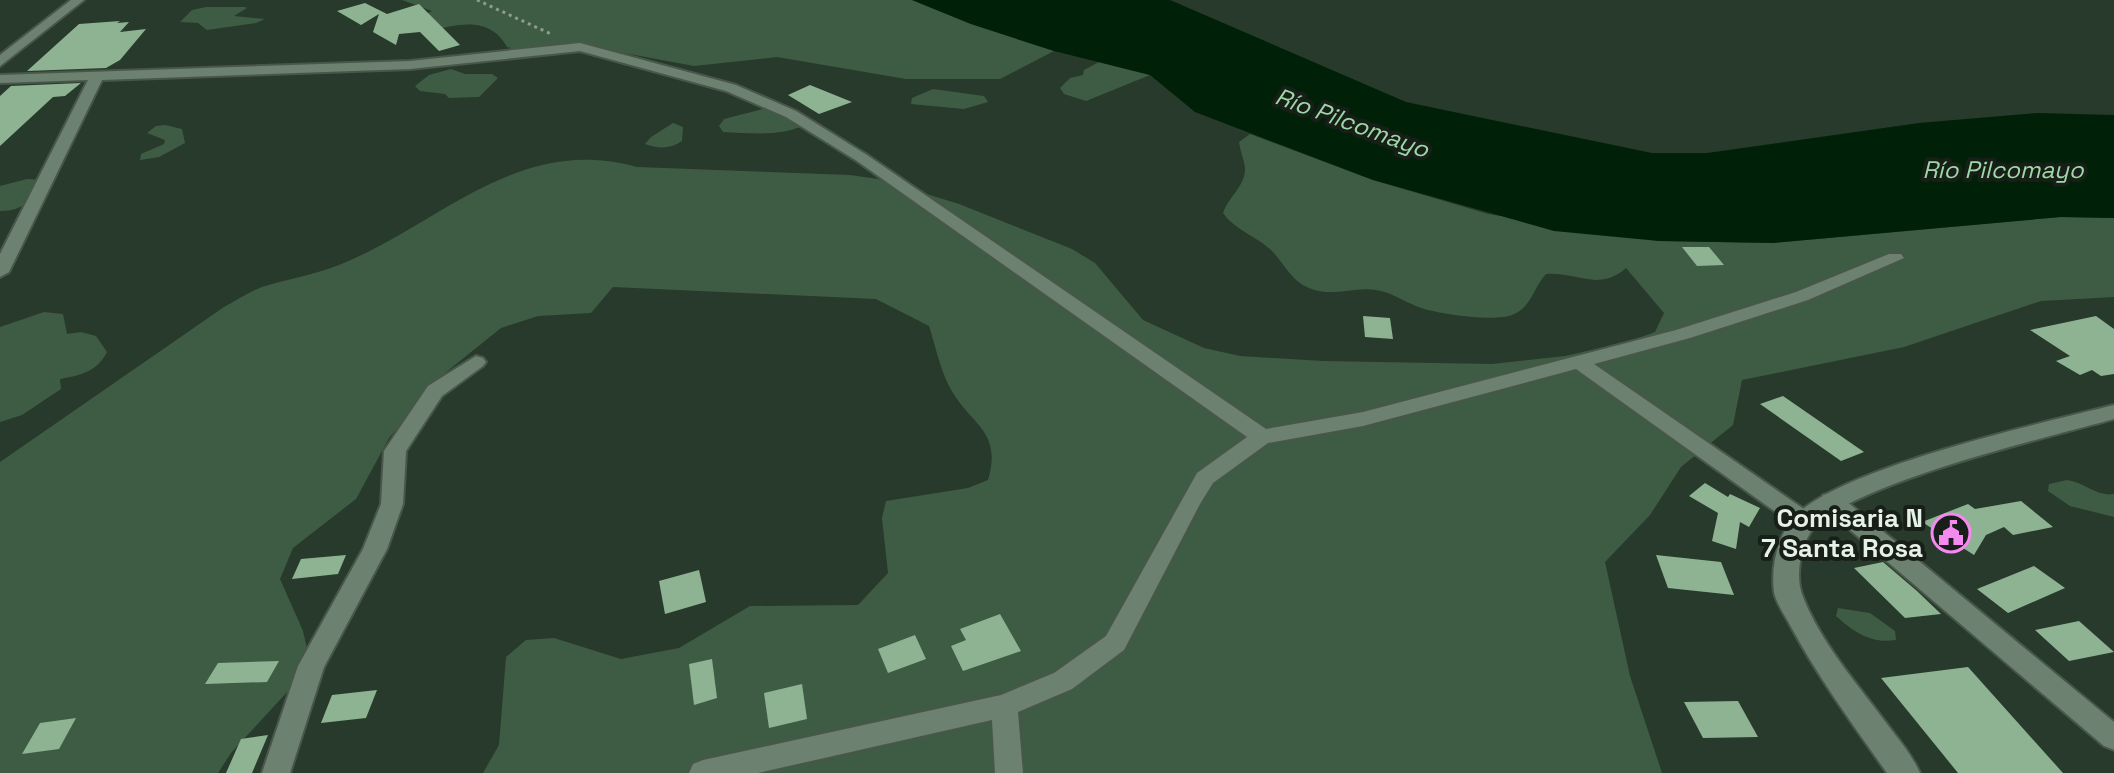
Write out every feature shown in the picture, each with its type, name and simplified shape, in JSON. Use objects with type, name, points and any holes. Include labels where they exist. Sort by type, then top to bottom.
[{"type":"street","points":[[0,62],[78,0]]},
{"type":"street","points":[[0,79],[410,65],[580,47],[731,88],[791,114],[862,158],[1262,437]]},
{"type":"street","points":[[0,272],[97,75]]},
{"type":"street","points":[[0,227],[24,224]]},
{"type":"street","points":[[703,773],[1004,706],[1063,681],[1115,643],[1205,478],[1262,437],[1363,419],[1683,334],[1802,296],[1895,258]]},
{"type":"street","points":[[276,773],[275,767],[311,666],[375,549],[392,504],[395,451],[435,391],[476,362]]},
{"type":"street","points":[[1579,362],[1806,522]]},
{"type":"street","points":[[1905,773],[1819,653],[1788,595],[1786,563],[1800,527],[1831,501],[1970,450],[2114,412]]},
{"type":"street","points":[[1831,501],[2114,738]]},
{"type":"street","points":[[1004,706],[1009,773]]},
{"type":"path","points":[[477,0],[580,47]]},
{"type":"shaded area","points":[[402,0],[912,0],[971,24],[1054,51],[1000,79],[906,79],[777,57],[694,66],[592,47],[516,49],[507,47],[492,30],[483,26],[462,25],[431,31],[422,16],[432,11]]},
{"type":"shaded area","points":[[245,7],[234,16],[265,19],[207,30],[198,23],[180,22],[192,10]]},
{"type":"shaded area","points":[[1099,62],[1150,75],[1086,101],[1064,94],[1060,88],[1070,78],[1083,75],[1084,70]]},
{"type":"shaded area","points":[[451,69],[465,74],[492,74],[498,78],[479,97],[449,98],[445,94],[420,91],[415,86],[429,75]]},
{"type":"shaded area","points":[[933,89],[984,96],[988,102],[964,109],[911,104],[912,98]]},
{"type":"shaded area","points":[[778,105],[790,107],[806,118],[804,125],[764,133],[723,132],[719,126],[724,119]]},
{"type":"shaded area","points":[[673,123],[683,127],[682,141],[664,147],[645,144],[651,137]]},
{"type":"shaded area","points":[[156,126],[182,129],[185,143],[159,157],[140,160],[141,154],[164,144],[165,140],[147,133]]},
{"type":"shaded area","points":[[1250,134],[1373,180],[1488,214],[1659,241],[1773,243],[2061,217],[2114,218],[2114,297],[2041,301],[1904,347],[1742,380],[1733,425],[1681,467],[1650,515],[1605,562],[1630,676],[1662,773],[483,773],[499,745],[506,657],[526,640],[554,638],[621,659],[679,648],[750,606],[858,605],[888,573],[882,518],[886,501],[968,488],[988,480],[991,449],[988,438],[949,386],[929,326],[876,299],[613,287],[591,313],[538,316],[501,328],[445,373],[389,438],[356,499],[293,548],[280,579],[303,631],[311,666],[231,753],[218,773],[0,773],[0,462],[243,296],[262,287],[339,265],[376,248],[481,188],[517,173],[554,163],[594,160],[637,167],[850,175],[878,179],[959,204],[1072,249],[1095,263],[1143,320],[1204,348],[1240,356],[1492,364],[1565,356],[1628,342],[1655,332],[1664,313],[1626,268],[1616,275],[1597,280],[1546,274],[1519,312],[1492,318],[1430,310],[1376,290],[1326,292],[1309,288],[1292,276],[1271,250],[1233,224],[1223,213],[1243,180],[1245,168],[1239,142]]},
{"type":"shaded area","points":[[27,179],[43,180],[26,203],[15,209],[0,211],[0,186]]},
{"type":"shaded area","points":[[44,312],[63,314],[67,334],[81,332],[96,336],[107,352],[93,368],[60,379],[61,389],[22,415],[0,422],[0,327]]},
{"type":"shaded area","points":[[2067,480],[2102,493],[2114,494],[2114,517],[2070,506],[2048,491],[2049,484]]},
{"type":"shaded area","points":[[1838,608],[1870,613],[1895,631],[1896,640],[1878,640],[1856,632],[1836,616]]},
{"type":"water","name":"Río Pilcomayo","points":[[912,0],[1170,0],[1406,102],[1652,153],[1707,153],[1919,123],[2037,113],[2114,115],[2114,218],[2061,217],[1773,243],[1659,241],[1554,231],[1373,180],[1195,112],[1150,75],[1054,51],[971,24]]},
{"type":"building","points":[[365,3],[387,14],[419,4],[460,45],[439,51],[420,32],[399,34],[396,45],[373,32],[379,14],[361,25],[337,11]]},
{"type":"building","points":[[120,21],[117,23],[129,22],[120,32],[146,29],[120,60],[106,68],[27,71],[79,24]]},
{"type":"building","points":[[81,83],[65,96],[53,97],[0,146],[0,96],[11,86]]},
{"type":"building","points":[[810,85],[852,102],[819,114],[788,95]]},
{"type":"building","points":[[1682,247],[1709,247],[1724,265],[1697,266]]},
{"type":"building","points":[[1363,316],[1390,318],[1393,339],[1365,337]]},
{"type":"building","points":[[2096,316],[2114,329],[2114,374],[2101,376],[2092,370],[2080,375],[2056,361],[2070,356],[2030,330]]},
{"type":"building","points":[[1783,396],[1864,452],[1841,461],[1760,404]]},
{"type":"building","points":[[1705,483],[1728,497],[1730,494],[1760,508],[1749,527],[1740,522],[1736,549],[1712,541],[1718,513],[1689,496]]},
{"type":"building","points":[[2021,501],[2053,527],[2013,535],[2004,527],[1986,535],[1974,555],[1922,522],[1968,504],[1975,509]]},
{"type":"building","points":[[346,555],[338,574],[292,579],[301,559]]},
{"type":"building","points":[[1656,555],[1721,562],[1734,595],[1668,588]]},
{"type":"building","points":[[1883,562],[1941,614],[1905,618],[1854,568]]},
{"type":"building","points":[[2034,566],[2065,588],[2008,613],[1977,589]]},
{"type":"building","points":[[699,570],[706,602],[665,614],[659,581]]},
{"type":"building","points":[[1000,614],[1021,651],[963,671],[951,646],[966,640],[960,629]]},
{"type":"building","points":[[2079,621],[2114,652],[2069,661],[2035,630]]},
{"type":"building","points":[[915,635],[926,659],[888,673],[878,649]]},
{"type":"building","points":[[712,659],[717,698],[694,705],[689,664]]},
{"type":"building","points":[[279,661],[267,682],[205,684],[218,663]]},
{"type":"building","points":[[1968,667],[2063,773],[1958,773],[1881,678]]},
{"type":"building","points":[[802,684],[807,719],[769,728],[764,693]]},
{"type":"building","points":[[377,690],[366,718],[321,723],[332,695]]},
{"type":"building","points":[[1738,701],[1758,737],[1703,738],[1684,702]]},
{"type":"building","points":[[76,718],[59,749],[22,754],[40,723]]},
{"type":"building","points":[[268,735],[252,773],[226,773],[241,739]]},
{"type":"place","name":"Comisaria N 7 Santa Rosa","points":[[1951,533]]}]
